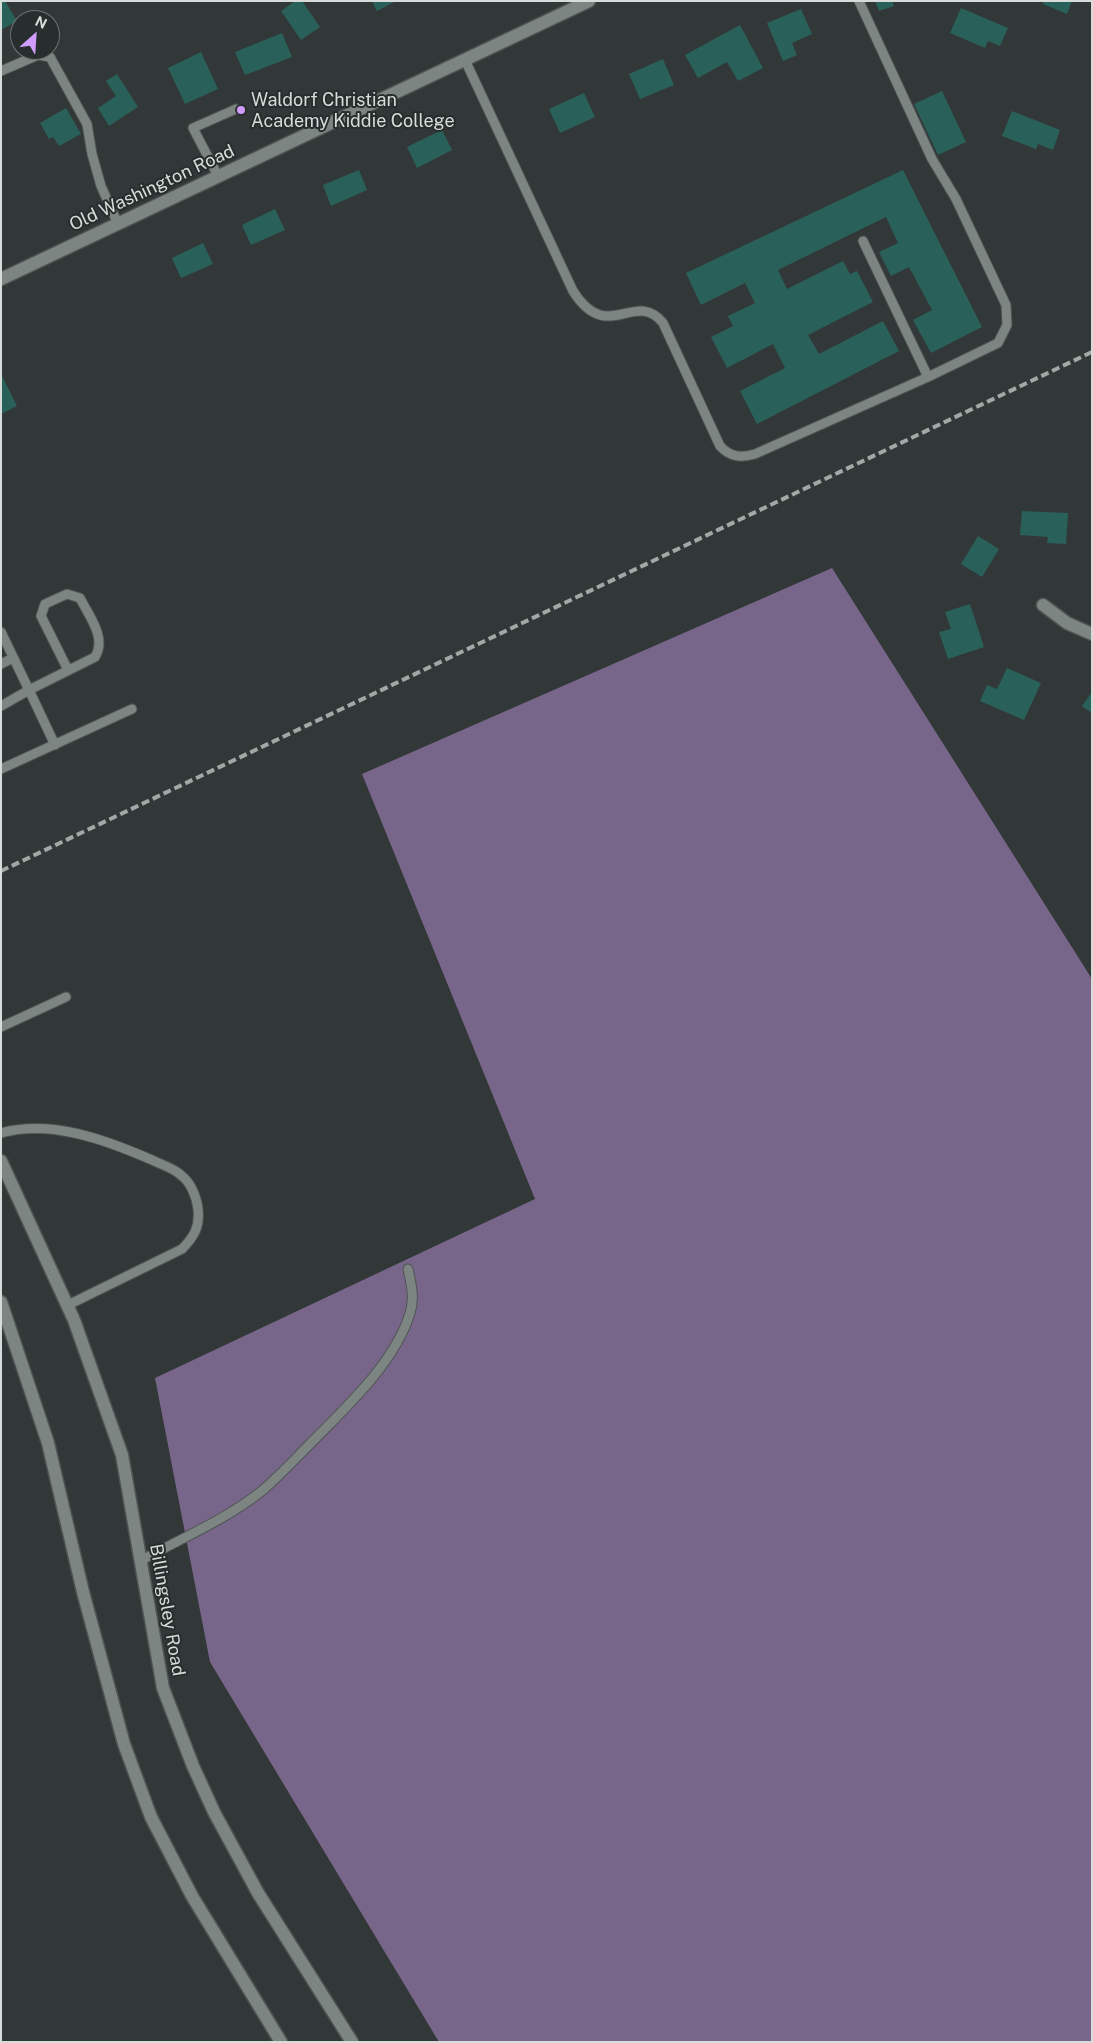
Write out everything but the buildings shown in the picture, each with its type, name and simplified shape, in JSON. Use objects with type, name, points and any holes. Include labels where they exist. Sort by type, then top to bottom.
[{"type":"main road","name":"Old Washington Road","points":[[1,279],[589,1]]},
{"type":"main road","points":[[1043,605],[1067,623],[1092,634]]},
{"type":"main road","name":"Billingsley Road","points":[[1,1161],[68,1305],[122,1455],[142,1560],[163,1688],[193,1766],[214,1812],[258,1892],[352,2042]]},
{"type":"main road","points":[[1,1302],[48,1444],[83,1592],[124,1744],[151,1817],[192,1896],[281,2042]]},
{"type":"lane","points":[[465,60],[574,291],[583,306],[603,316],[619,316],[635,311],[649,310],[657,315],[663,323],[720,446],[726,453],[744,457],[755,454],[928,377],[998,343],[1007,325],[1006,305],[956,199],[932,159],[859,1]]},
{"type":"lane","points":[[1,71],[38,55],[50,57],[88,124],[92,154],[101,186],[118,224]]},
{"type":"lane","points":[[218,176],[193,128],[236,108]]},
{"type":"lane","points":[[863,241],[928,377]]},
{"type":"lane","points":[[1,706],[95,657],[100,650],[101,641],[80,598],[67,594],[46,604],[42,616],[68,670]]},
{"type":"lane","points":[[1,632],[55,745]]},
{"type":"lane","points":[[1,664],[13,658]]},
{"type":"lane","points":[[1,769],[132,709]]},
{"type":"lane","points":[[1,1027],[66,997]]},
{"type":"lane","points":[[1,1133],[18,1128],[46,1129],[78,1134],[131,1151],[176,1171],[192,1189],[198,1206],[199,1222],[193,1238],[182,1249],[68,1305]]},
{"type":"lane","points":[[142,1560],[218,1520],[263,1490],[339,1414],[385,1361],[401,1336],[411,1312],[413,1292],[408,1268]]},
{"type":"shaded area","points":[[832,568],[1092,979],[1092,2042],[439,2042],[210,1662],[155,1378],[535,1199],[362,774]]},
{"type":"railway","points":[[1,871],[1092,352]]},
{"type":"place","name":"Waldorf Christian Academy Kiddie College","points":[[241,110]]}]
